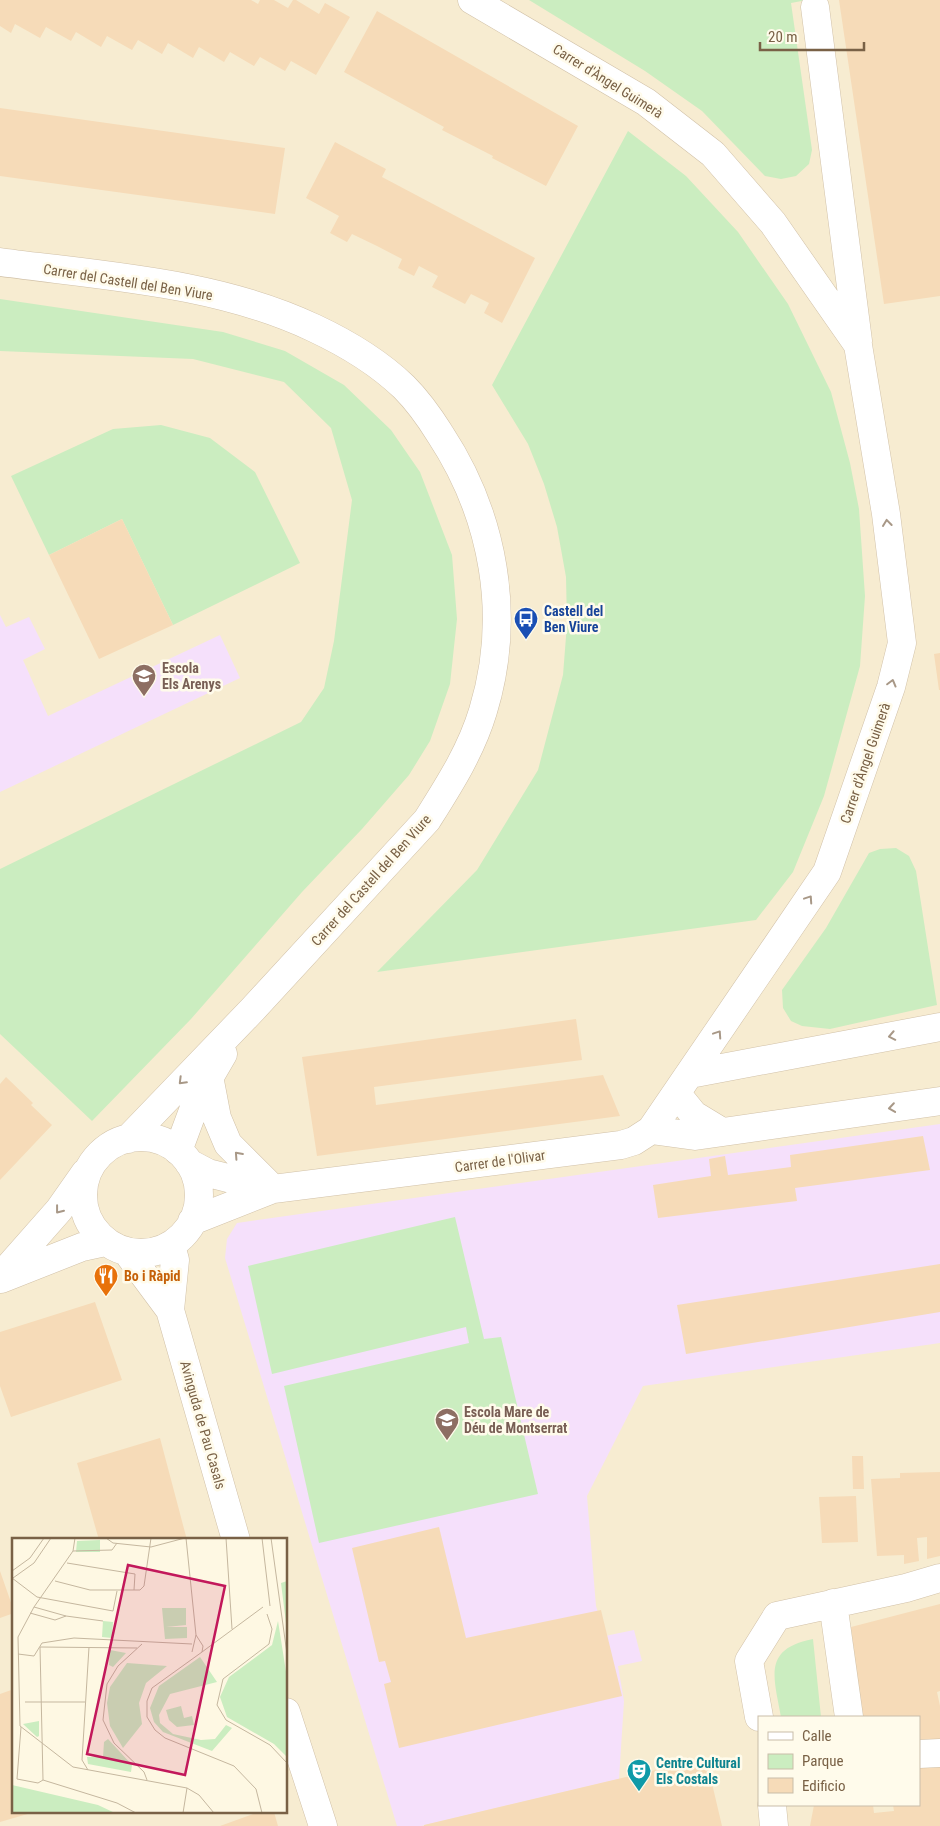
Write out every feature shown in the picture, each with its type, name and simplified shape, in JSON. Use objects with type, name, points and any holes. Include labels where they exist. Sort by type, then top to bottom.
[{"type":"street","name":"Carrer d'Àngel Guimerà","points":[[472,0],[646,102],[713,154],[773,223],[858,345]]},
{"type":"street","name":"Carrer d'Àngel Guimerà","points":[[651,1130],[827,872],[891,687],[902,643],[886,514],[858,345],[815,8]]},
{"type":"street","name":"Carrer del Castell del Ben Viure","points":[[0,262],[144,282],[210,294],[261,307],[314,328],[368,357],[405,388],[431,420],[459,463],[474,495],[494,570],[497,604],[492,673],[483,711],[471,744],[448,787],[427,820],[253,1009],[128,1139]]},
{"type":"street","name":"Carrer del Castell del Ben Viure","points":[[184,1157],[198,1097],[209,1076],[253,1009]]},
{"type":"street","points":[[722,1132],[694,1115],[684,1084],[940,1027]]},
{"type":"street","points":[[209,1076],[217,1118],[228,1144],[273,1189]]},
{"type":"street","points":[[651,1130],[695,1136],[940,1101]]},
{"type":"street","name":"Carrer de l'Olivar","points":[[192,1221],[273,1189],[621,1145],[634,1141],[651,1130]]},
{"type":"street","points":[[128,1139],[154,1139],[184,1157],[197,1180],[199,1199],[192,1221],[185,1233],[171,1245],[150,1253],[116,1247],[82,1247],[0,1278],[59,1210],[87,1170],[104,1150],[128,1139]]},
{"type":"street","name":"Carrer de l'Olivar","points":[[184,1157],[208,1173],[273,1189]]},
{"type":"street","points":[[87,1170],[82,1196],[88,1222],[116,1247]]},
{"type":"street","name":"Avinguda de Pau Casals","points":[[171,1245],[174,1260],[170,1310],[235,1538]]},
{"type":"street","name":"Avinguda de Pau Casals","points":[[116,1247],[170,1310]]},
{"type":"street","points":[[759,1716],[749,1661],[777,1616],[833,1602],[906,1588],[940,1578]]},
{"type":"street","points":[[833,1602],[849,1716]]},
{"type":"street","points":[[288,1718],[322,1826]]},
{"type":"street","points":[[920,1754],[940,1753]]},
{"type":"street","points":[[772,1806],[774,1826]]},
{"type":"shaded area","points":[[0,0],[940,0],[940,1826],[0,1826]]},
{"type":"shaded area","name":"Escola Els Arenys","points":[[0,615],[6,627],[29,617],[45,649],[23,660],[48,716],[220,635],[240,678],[0,792]]},
{"type":"shaded area","name":"Escola Mare de Déu de Montserrat","points":[[940,1124],[940,1343],[643,1386],[587,1496],[596,1606],[605,1636],[634,1630],[642,1661],[618,1666],[624,1701],[619,1779],[421,1826],[397,1826],[225,1258],[227,1239],[237,1223]]},
{"type":"green space","points":[[529,0],[807,0],[791,3],[812,150],[809,164],[796,176],[781,179],[765,176],[702,111],[645,71]]},
{"type":"green space","points":[[628,131],[686,176],[738,232],[788,304],[831,392],[850,463],[859,509],[865,596],[860,666],[824,796],[793,872],[756,920],[377,972],[477,870],[538,770],[563,675],[567,624],[566,577],[557,527],[544,484],[528,444],[492,385]]},
{"type":"green space","points":[[0,299],[223,332],[285,351],[344,385],[391,430],[420,472],[452,555],[457,619],[450,684],[430,741],[409,775],[362,829],[302,892],[191,1019],[92,1121],[0,1034],[0,869],[301,722],[324,688],[334,641],[352,500],[331,428],[284,382],[193,359],[0,351]]},
{"type":"green space","points":[[161,425],[210,438],[255,472],[300,563],[173,625],[122,519],[49,555],[11,476],[113,429]]},
{"type":"green space","points":[[896,848],[909,856],[916,871],[937,1005],[830,1029],[802,1026],[791,1021],[783,1008],[782,990],[826,928],[869,853],[880,849]]},
{"type":"green space","points":[[455,1217],[484,1339],[501,1337],[538,1494],[319,1543],[284,1386],[469,1343],[466,1327],[272,1374],[248,1266]]},
{"type":"green space","points":[[813,1639],[821,1716],[781,1716],[776,1689],[775,1667],[779,1658],[786,1650]]},
{"type":"building","points":[[0,0],[251,0],[258,4],[260,0],[274,0],[288,8],[293,0],[296,0],[319,14],[325,3],[350,17],[316,75],[291,61],[285,71],[260,57],[254,66],[230,52],[224,62],[199,47],[193,58],[168,43],[162,54],[138,40],[132,50],[107,36],[101,47],[76,32],[71,41],[46,27],[40,38],[15,24],[11,33],[0,26]]},
{"type":"building","points":[[839,0],[940,0],[940,296],[884,304]]},
{"type":"building","points":[[377,11],[578,126],[546,186],[442,130],[444,127],[344,72]]},
{"type":"building","points":[[0,108],[285,148],[275,214],[0,176]]},
{"type":"building","points":[[335,142],[386,169],[382,177],[535,258],[502,323],[484,313],[489,303],[471,294],[465,304],[432,287],[438,276],[419,266],[414,276],[398,268],[402,259],[377,246],[352,234],[347,242],[330,233],[339,216],[306,198]]},
{"type":"building","points":[[122,519],[173,625],[99,659],[49,555]]},
{"type":"building","points":[[940,653],[940,690],[939,690],[934,654]]},
{"type":"building","points":[[576,1019],[582,1060],[374,1087],[376,1105],[603,1075],[620,1116],[317,1156],[302,1057]]},
{"type":"building","points":[[6,1077],[33,1103],[31,1105],[52,1125],[0,1180],[0,1084]]},
{"type":"building","points":[[923,1136],[930,1170],[795,1188],[797,1201],[658,1218],[653,1185],[711,1176],[709,1159],[725,1156],[728,1175],[791,1167],[790,1155]]},
{"type":"building","points":[[940,1264],[940,1312],[686,1354],[677,1305]]},
{"type":"building","points":[[95,1302],[122,1380],[11,1417],[0,1386],[0,1332]]},
{"type":"building","points":[[160,1438],[186,1538],[98,1538],[77,1463]]},
{"type":"building","points":[[852,1456],[863,1456],[864,1489],[853,1489]]},
{"type":"building","points":[[940,1472],[940,1556],[927,1559],[927,1537],[917,1538],[919,1561],[904,1564],[904,1555],[877,1556],[871,1479],[900,1478],[900,1473]]},
{"type":"building","points":[[856,1496],[858,1542],[822,1543],[819,1497]]},
{"type":"building","points":[[439,1527],[466,1638],[601,1610],[622,1696],[399,1748],[384,1684],[391,1682],[385,1661],[379,1662],[352,1548]]},
{"type":"building","points":[[0,1571],[12,1605],[12,1614],[0,1618]]},
{"type":"building","points":[[940,1604],[940,1691],[937,1692],[940,1706],[940,1745],[920,1747],[920,1716],[862,1716],[851,1627]]},
{"type":"building","points":[[12,1690],[12,1814],[28,1814],[0,1822],[0,1694]]},
{"type":"building","name":"Centre Cultural Els Costals","points":[[706,1758],[722,1826],[424,1826],[424,1825]]},
{"type":"building","points":[[940,1766],[940,1826],[810,1826],[814,1806],[873,1806],[874,1813],[894,1811],[893,1806],[920,1806],[920,1767]]},
{"type":"building","points":[[253,1814],[275,1814],[278,1826],[220,1826]]},
{"type":"place","name":"Castell del Ben Viure","points":[[526,640]]},
{"type":"place","name":"Escola Els Arenys","points":[[144,697]]},
{"type":"place","name":"Bo i Ràpid","points":[[106,1297]]},
{"type":"place","name":"Escola Mare de Déu de Montserrat","points":[[447,1441]]},
{"type":"place","name":"Centre Cultural Els Costals","points":[[639,1792]]}]
